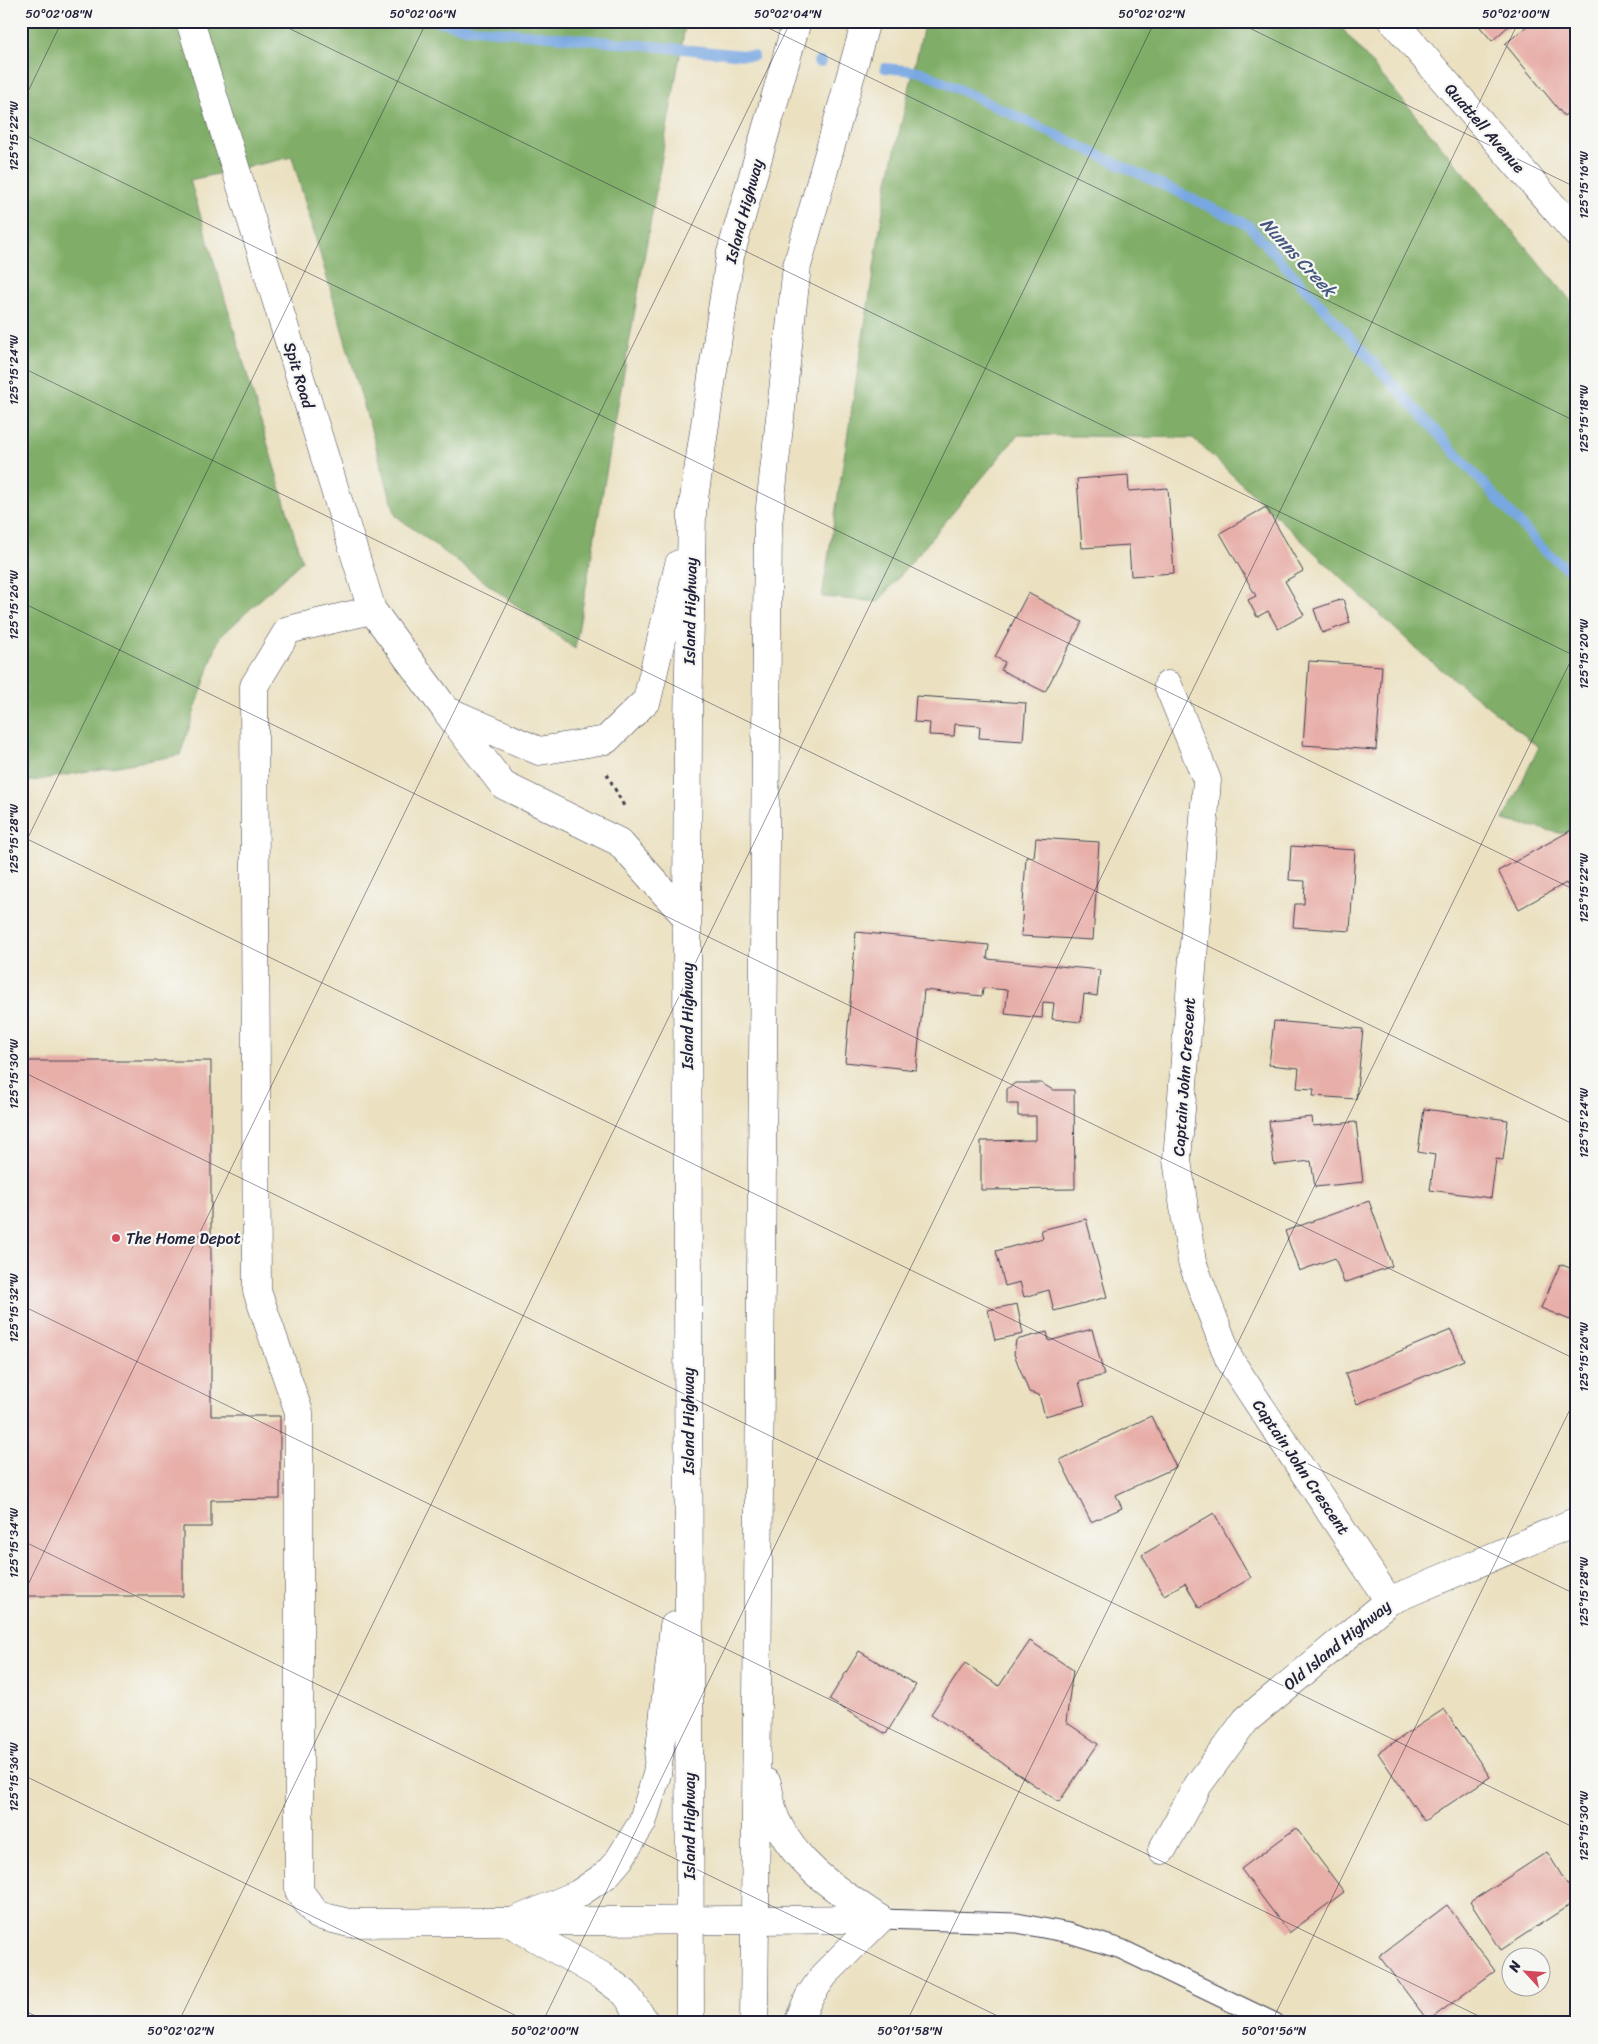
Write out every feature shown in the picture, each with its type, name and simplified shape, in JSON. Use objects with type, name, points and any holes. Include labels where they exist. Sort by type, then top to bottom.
[{"type":"main road","name":"Spit Road","points":[[190,21],[372,610],[503,785],[619,842],[687,918]]},
{"type":"main road","name":"Island Highway","points":[[690,2023],[687,918],[692,512],[730,256],[797,21]]},
{"type":"main road","points":[[754,2023],[768,525],[797,266],[866,21]]},
{"type":"main road","name":"Quattell Avenue","points":[[1393,21],[1577,234]]},
{"type":"main road","points":[[446,710],[538,751],[606,740],[647,700],[692,512]]},
{"type":"main road","points":[[372,610],[288,630],[254,686],[257,1291],[299,1412],[300,1891],[317,1915],[349,1923],[880,1919]]},
{"type":"main road","name":"Captain John Crescent","points":[[1168,685],[1207,780],[1178,1160],[1192,1262],[1229,1359],[1389,1601]]},
{"type":"main road","points":[[510,1923],[578,1894],[606,1875],[619,1860],[642,1823],[657,1774],[688,1493]]},
{"type":"main road","name":"Old Island Highway","points":[[1162,1850],[1198,1785],[1246,1720],[1389,1601],[1577,1521]]},
{"type":"main road","points":[[757,1746],[776,1820],[795,1851],[808,1867],[826,1883],[880,1919]]},
{"type":"main road","points":[[798,2023],[809,1997],[824,1975],[880,1919]]},
{"type":"main road","points":[[510,1923],[602,1976],[624,1993],[646,2023]]},
{"type":"lane","points":[[880,1919],[1017,1923],[1069,1933],[1121,1949],[1275,2023]]},
{"type":"path","points":[[607,774],[628,815]]},
{"type":"green space","points":[[21,21],[686,21],[575,649],[396,516],[292,157],[190,180],[302,561],[219,638],[180,755],[21,783]]},
{"type":"green space","points":[[925,21],[1336,21],[1577,308],[1577,837],[1503,820],[1539,747],[1422,654],[1193,438],[1018,435],[878,602],[822,597],[887,185]]},
{"type":"building","points":[[1475,21],[1514,21],[1492,41]]},
{"type":"building","points":[[1533,21],[1577,21],[1577,105],[1564,116],[1505,44]]},
{"type":"building","points":[[1128,475],[1129,491],[1168,488],[1174,573],[1131,576],[1129,545],[1082,548],[1077,479]]},
{"type":"building","points":[[1266,507],[1303,571],[1285,581],[1304,615],[1278,629],[1268,611],[1257,617],[1248,600],[1256,596],[1220,533]]},
{"type":"building","points":[[1028,593],[1082,622],[1045,692],[1001,670],[1005,662],[995,657]]},
{"type":"building","points":[[1343,599],[1350,623],[1322,633],[1314,609]]},
{"type":"building","points":[[1309,661],[1382,666],[1376,750],[1303,745]]},
{"type":"building","points":[[916,696],[1026,703],[1023,741],[979,738],[980,726],[955,724],[954,736],[929,735],[930,723],[914,722]]},
{"type":"building","points":[[1577,827],[1577,894],[1574,896],[1566,883],[1519,909],[1498,871]]},
{"type":"building","points":[[1036,838],[1099,842],[1093,940],[1021,936],[1026,857],[1034,857]]},
{"type":"building","points":[[1291,846],[1355,850],[1350,931],[1293,927],[1295,904],[1304,904],[1305,881],[1289,880]]},
{"type":"building","points":[[856,932],[989,945],[987,959],[1100,970],[1097,996],[1084,994],[1081,1022],[1052,1019],[1054,1003],[1043,1002],[1042,1018],[1005,1014],[1008,990],[983,988],[982,996],[924,990],[916,1070],[845,1062]]},
{"type":"building","points":[[1274,1021],[1363,1029],[1356,1099],[1313,1096],[1314,1089],[1297,1088],[1299,1068],[1269,1065]]},
{"type":"building","name":"The Home Depot","points":[[21,1061],[211,1061],[211,1416],[280,1416],[280,1499],[211,1500],[211,1527],[183,1527],[183,1596],[21,1596]]},
{"type":"building","points":[[1015,1083],[1041,1083],[1053,1090],[1074,1090],[1075,1189],[981,1190],[981,1141],[1036,1140],[1036,1116],[1018,1116],[1018,1104],[1007,1104],[1007,1089]]},
{"type":"building","points":[[1424,1109],[1508,1120],[1503,1160],[1496,1159],[1491,1198],[1430,1190],[1435,1155],[1418,1152]]},
{"type":"building","points":[[1312,1117],[1313,1126],[1356,1122],[1363,1182],[1315,1187],[1311,1161],[1274,1165],[1269,1121]]},
{"type":"building","points":[[1369,1201],[1392,1266],[1344,1283],[1335,1258],[1299,1271],[1285,1231]]},
{"type":"building","points":[[1086,1219],[1107,1297],[1054,1311],[1049,1290],[1024,1297],[1020,1282],[1005,1286],[996,1251],[1043,1238],[1041,1230]]},
{"type":"building","points":[[1560,1264],[1577,1271],[1577,1323],[1541,1308]]},
{"type":"building","points":[[1017,1304],[1023,1334],[995,1340],[988,1310]]},
{"type":"building","points":[[1092,1329],[1104,1375],[1079,1382],[1085,1405],[1045,1416],[1039,1395],[1029,1392],[1014,1354],[1016,1340],[1047,1332],[1049,1341]]},
{"type":"building","points":[[1451,1330],[1464,1360],[1357,1404],[1345,1374]]},
{"type":"building","points":[[1151,1416],[1176,1467],[1116,1495],[1122,1508],[1091,1522],[1060,1460]]},
{"type":"building","points":[[1214,1513],[1251,1578],[1199,1608],[1185,1583],[1164,1595],[1142,1555]]},
{"type":"building","points":[[1030,1641],[1073,1670],[1066,1722],[1098,1744],[1059,1802],[931,1714],[965,1663],[999,1686]]},
{"type":"building","points":[[859,1651],[916,1685],[886,1734],[829,1700]]},
{"type":"building","points":[[1444,1709],[1490,1777],[1424,1821],[1378,1753]]},
{"type":"building","points":[[1296,1828],[1344,1892],[1289,1933],[1241,1869]]},
{"type":"building","points":[[1547,1852],[1577,1900],[1507,1946],[1500,1946],[1500,1948],[1470,1902]]},
{"type":"building","points":[[1447,1905],[1495,1971],[1428,2021],[1379,1956]]},
{"type":"waterway","name":"Nunns Creek","points":[[436,21],[465,28],[754,56]]},
{"type":"waterway","name":"Nunns Creek","points":[[885,68],[922,72],[1248,225],[1543,549],[1577,577]]},
{"type":"place","name":"The Home Depot","points":[[116,1238]]}]
